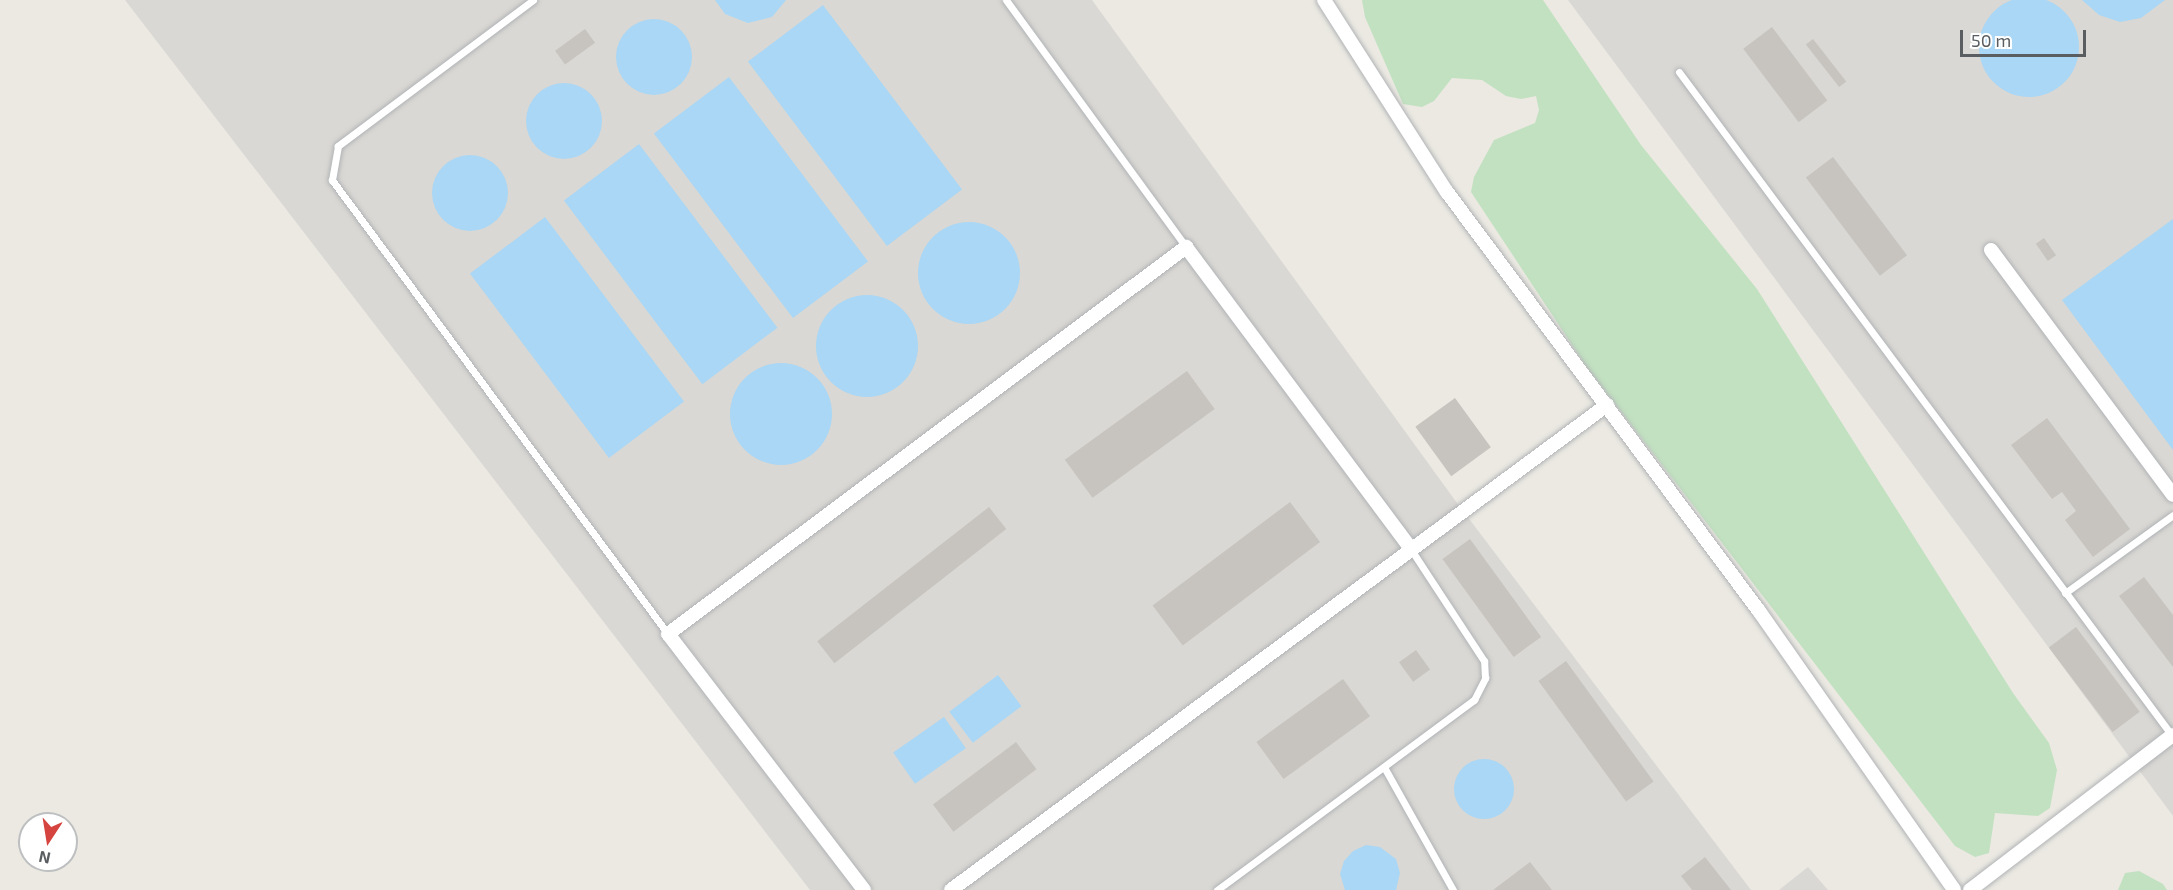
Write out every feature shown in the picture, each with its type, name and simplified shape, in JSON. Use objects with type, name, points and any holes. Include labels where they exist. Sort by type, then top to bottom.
[{"type":"street","points":[[1324,0],[1447,192],[1759,612],[1954,890]]},
{"type":"street","points":[[864,890],[668,634],[1186,247],[1410,548]]},
{"type":"street","points":[[1991,250],[2173,495]]},
{"type":"street","points":[[951,890],[1410,548],[1607,405]]},
{"type":"street","points":[[1970,890],[2173,736]]},
{"type":"lane","points":[[533,0],[338,146],[332,180],[668,634]]},
{"type":"lane","points":[[1006,0],[1186,247]]},
{"type":"lane","points":[[1679,72],[2173,736]]},
{"type":"lane","points":[[2065,593],[2173,515]]},
{"type":"lane","points":[[1217,890],[1474,700],[1485,678],[1484,661],[1410,548]]},
{"type":"lane","points":[[1384,767],[1454,890]]},
{"type":"shaded area","points":[[125,0],[1092,0],[1457,503],[1751,890],[810,890]]},
{"type":"shaded area","points":[[1568,0],[2173,0],[2173,816],[2049,648]]},
{"type":"shaded area","points":[[1808,867],[1828,890],[1779,890]]},
{"type":"green space","points":[[1362,0],[1543,0],[1641,145],[1757,289],[2013,693],[2049,743],[2057,770],[2050,808],[2038,816],[1995,813],[1989,853],[1975,857],[1955,846],[1586,366],[1471,192],[1474,177],[1494,140],[1535,123],[1539,110],[1536,96],[1521,99],[1506,96],[1482,80],[1452,78],[1434,101],[1422,107],[1403,104],[1365,17]]},
{"type":"green space","points":[[2139,871],[2163,884],[2167,890],[2118,890],[2125,873]]},
{"type":"water","points":[[2029,-3],[2057,5],[2071,19],[2079,47],[2071,75],[2057,89],[2029,97],[2001,89],[1987,75],[1979,47],[1987,19],[2001,5]]},
{"type":"water","points":[[715,0],[786,0],[772,17],[748,23],[725,14]]},
{"type":"water","points":[[2082,0],[2165,0],[2141,18],[2120,22],[2099,15]]},
{"type":"water","points":[[823,5],[962,189],[887,246],[748,62]]},
{"type":"water","points":[[647,19],[661,19],[675,25],[686,36],[692,50],[689,72],[681,84],[661,95],[647,95],[633,89],[622,78],[616,64],[616,50],[622,36],[633,25]]},
{"type":"water","points":[[729,77],[868,261],[793,318],[654,134]]},
{"type":"water","points":[[557,83],[571,83],[585,89],[596,100],[602,114],[599,136],[591,148],[571,159],[557,159],[543,153],[532,142],[526,128],[526,114],[532,100],[543,89]]},
{"type":"water","points":[[639,144],[777,328],[702,384],[564,201]]},
{"type":"water","points":[[463,155],[477,155],[491,161],[502,172],[508,186],[505,208],[497,220],[477,231],[463,231],[449,225],[438,214],[432,200],[432,186],[438,172],[449,161]]},
{"type":"water","points":[[545,217],[684,401],[609,458],[470,274]]},
{"type":"water","points":[[2173,219],[2173,450],[2062,300]]},
{"type":"water","points":[[969,222],[988,226],[1005,237],[1016,254],[1020,273],[1016,292],[1005,309],[988,320],[969,324],[950,320],[933,309],[922,292],[918,273],[922,254],[933,237],[950,226]]},
{"type":"water","points":[[867,295],[886,299],[903,310],[914,327],[918,346],[914,365],[903,382],[886,393],[867,397],[848,393],[831,382],[820,365],[816,346],[820,327],[831,310],[848,299]]},
{"type":"water","points":[[781,363],[800,367],[817,378],[828,395],[832,414],[828,433],[817,450],[800,461],[781,465],[762,461],[745,450],[734,433],[730,414],[734,395],[745,378],[762,367]]},
{"type":"water","points":[[998,675],[1021,706],[973,743],[949,712]]},
{"type":"water","points":[[944,717],[966,748],[915,784],[893,753]]},
{"type":"water","points":[[1484,759],[1501,764],[1509,772],[1514,789],[1509,806],[1501,814],[1484,819],[1467,814],[1459,806],[1454,789],[1459,772],[1467,764]]},
{"type":"water","points":[[1366,845],[1380,847],[1396,859],[1400,873],[1396,890],[1345,890],[1340,874],[1344,861],[1353,851]]},
{"type":"building","points":[[1772,27],[1827,100],[1799,122],[1743,49]]},
{"type":"building","points":[[585,29],[595,43],[565,65],[555,51]]},
{"type":"building","points":[[1813,39],[1846,82],[1839,87],[1806,45]]},
{"type":"building","points":[[1833,157],[1907,255],[1880,276],[1806,177]]},
{"type":"building","points":[[2044,238],[2056,255],[2048,261],[2036,244]]},
{"type":"building","points":[[1187,371],[1215,409],[1092,498],[1065,460]]},
{"type":"building","points":[[1455,398],[1491,447],[1451,476],[1415,427]]},
{"type":"building","points":[[2047,418],[2130,529],[2093,557],[2065,520],[2076,511],[2062,492],[2052,499],[2011,445]]},
{"type":"building","points":[[1290,502],[1320,542],[1183,645],[1153,606]]},
{"type":"building","points":[[989,507],[1006,529],[834,663],[817,641]]},
{"type":"building","points":[[1470,539],[1541,637],[1514,657],[1442,559]]},
{"type":"building","points":[[2144,577],[2173,615],[2173,667],[2119,596]]},
{"type":"building","points":[[2076,627],[2140,712],[2113,732],[2049,647]]},
{"type":"building","points":[[1416,650],[1430,669],[1413,682],[1399,662]]},
{"type":"building","points":[[1566,661],[1654,782],[1626,802],[1538,681]]},
{"type":"building","points":[[1343,679],[1370,716],[1283,779],[1256,742]]},
{"type":"building","points":[[1016,742],[1036,769],[953,832],[933,805]]},
{"type":"building","points":[[1705,857],[1731,890],[1692,890],[1681,876]]},
{"type":"building","points":[[1530,862],[1552,890],[1493,890]]}]
